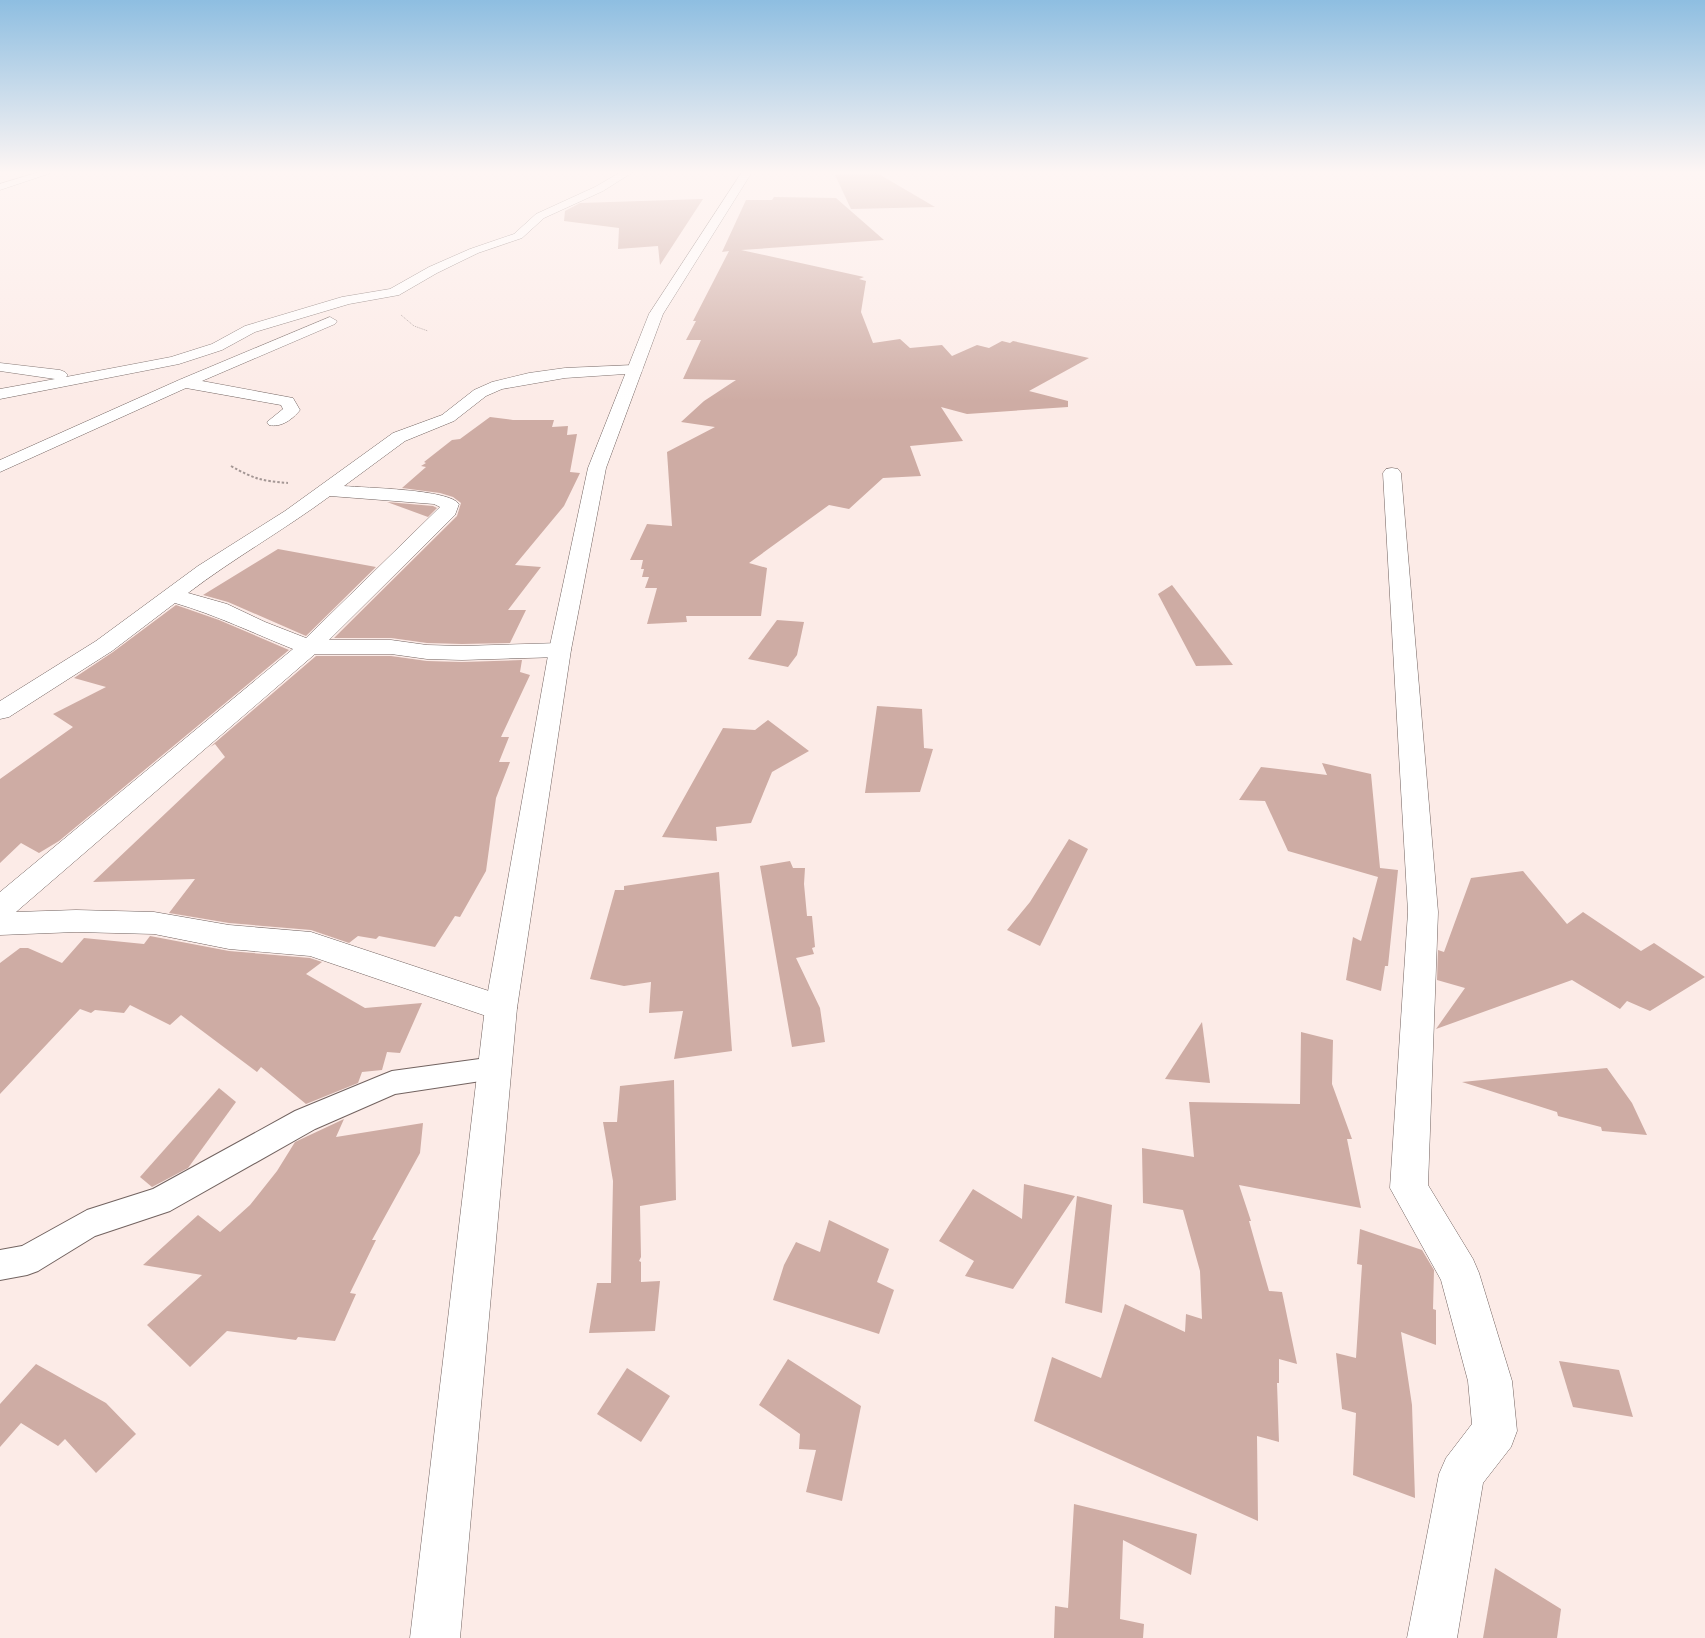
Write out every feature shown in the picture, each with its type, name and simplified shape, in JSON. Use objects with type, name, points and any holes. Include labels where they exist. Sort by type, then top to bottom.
[{"type":"street","points":[[0,467],[184,383],[394,292],[433,270],[482,248]]},
{"type":"street","points":[[435,1638],[501,1008],[560,650],[597,468],[656,314],[698,248]]},
{"type":"street","points":[[0,394],[174,361],[217,348],[250,330],[347,300],[394,292]]},
{"type":"street","points":[[0,366],[89,378]]},
{"type":"street","points":[[0,712],[104,646],[205,570],[292,515],[399,437],[448,418],[480,393],[497,384],[565,373],[635,370]]},
{"type":"street","points":[[184,383],[287,401],[292,410],[275,422]]},
{"type":"street","points":[[1392,473],[1423,912],[1409,1188],[1459,1273],[1490,1381],[1495,1431],[1462,1474],[1432,1638]]},
{"type":"street","points":[[0,910],[309,646],[448,511],[450,504],[437,499],[327,490]]},
{"type":"street","points":[[172,595],[219,609],[257,627],[309,646],[391,647],[427,652],[462,653],[560,650]]},
{"type":"street","points":[[0,924],[76,921],[154,924],[230,937],[311,944],[501,1008]]},
{"type":"lane","points":[[0,1265],[27,1260],[87,1224],[160,1201],[305,1120],[392,1083],[494,1068]]},
{"type":"path","points":[[231,466],[262,482],[289,483],[327,490]]},
{"type":"building","points":[[658,248],[671,248],[660,265]]},
{"type":"building","points":[[724,248],[763,248],[741,250],[864,277],[859,279],[866,281],[861,312],[873,343],[900,339],[910,348],[942,345],[952,356],[977,345],[989,348],[1002,341],[1010,343],[1013,341],[1089,358],[1029,391],[1068,401],[1068,407],[967,414],[941,407],[963,441],[910,446],[921,476],[883,478],[849,509],[829,505],[749,563],[767,568],[761,616],[686,616],[687,622],[647,624],[657,588],[645,588],[649,577],[642,577],[644,569],[641,569],[643,560],[630,560],[647,524],[672,526],[667,452],[715,427],[681,422],[704,401],[736,380],[683,379],[701,340],[686,340],[696,321],[693,321],[729,251],[722,252]]},
{"type":"building","points":[[490,417],[513,420],[554,420],[552,427],[568,426],[567,435],[577,434],[570,472],[580,473],[564,506],[515,565],[541,567],[508,610],[526,610],[510,643],[462,644],[427,643],[391,638],[334,638],[457,516],[461,503],[453,497],[440,493],[402,488],[426,467],[421,466],[426,463],[424,462],[452,440],[460,439]]},
{"type":"building","points":[[387,502],[433,506],[437,508],[428,517]]},
{"type":"building","points":[[278,549],[376,567],[306,636],[228,602],[203,595]]},
{"type":"building","points":[[1172,585],[1233,665],[1196,666],[1158,594]]},
{"type":"building","points":[[176,605],[219,620],[289,650],[59,841],[39,853],[21,843],[0,863],[0,779],[73,727],[53,714],[106,687],[74,678],[113,652]]},
{"type":"building","points":[[777,620],[804,622],[797,655],[788,667],[748,659]]},
{"type":"building","points":[[316,656],[391,656],[427,661],[462,662],[522,660],[520,672],[530,675],[501,737],[509,737],[499,762],[510,762],[496,798],[486,871],[460,917],[455,916],[435,947],[379,936],[376,939],[358,936],[349,943],[311,930],[229,923],[169,913],[195,879],[93,882],[225,757],[215,744],[210,747]]},
{"type":"building","points":[[877,706],[922,709],[924,748],[933,749],[920,792],[865,793]]},
{"type":"building","points":[[768,720],[809,751],[772,772],[751,823],[716,827],[717,841],[662,837],[723,728],[755,730]]},
{"type":"building","points":[[1322,763],[1371,774],[1380,868],[1398,870],[1388,966],[1385,966],[1381,991],[1346,980],[1353,937],[1361,941],[1378,877],[1288,851],[1265,801],[1239,800],[1261,767],[1327,775]]},
{"type":"building","points":[[1069,839],[1088,849],[1040,946],[1007,930],[1030,902]]},
{"type":"building","points":[[790,861],[793,868],[805,868],[804,884],[807,916],[812,916],[815,947],[812,948],[814,954],[796,958],[820,1008],[825,1042],[792,1047],[760,866]]},
{"type":"building","points":[[1523,871],[1567,924],[1583,912],[1641,951],[1654,943],[1705,977],[1650,1011],[1627,1001],[1620,1009],[1572,980],[1436,1029],[1465,988],[1437,980],[1438,950],[1444,952],[1471,878]]},
{"type":"building","points":[[719,872],[732,1051],[674,1059],[683,1011],[649,1013],[651,982],[624,986],[590,979],[615,890],[624,890],[624,886]]},
{"type":"building","points":[[150,936],[229,951],[310,958],[322,962],[306,974],[365,1008],[422,1003],[400,1053],[387,1052],[382,1070],[362,1072],[358,1083],[306,1104],[261,1067],[257,1072],[181,1015],[170,1025],[130,1005],[124,1013],[95,1010],[91,1013],[80,1009],[0,1094],[0,963],[20,948],[28,948],[62,963],[84,938],[144,944]]},
{"type":"building","points":[[1202,1022],[1210,1083],[1165,1079]]},
{"type":"building","points":[[1301,1032],[1333,1040],[1332,1084],[1352,1139],[1347,1139],[1361,1208],[1239,1185],[1251,1221],[1249,1221],[1269,1291],[1282,1292],[1297,1364],[1279,1359],[1279,1383],[1277,1383],[1279,1442],[1257,1436],[1258,1521],[1034,1421],[1052,1357],[1101,1378],[1125,1304],[1185,1332],[1186,1314],[1202,1319],[1200,1271],[1183,1210],[1143,1203],[1142,1148],[1194,1157],[1189,1102],[1300,1104]]},
{"type":"building","points":[[1607,1068],[1632,1103],[1647,1135],[1602,1131],[1601,1127],[1558,1116],[1557,1112],[1462,1082]]},
{"type":"building","points":[[674,1080],[676,1200],[640,1206],[641,1257],[639,1261],[641,1262],[641,1282],[660,1281],[655,1331],[589,1333],[597,1283],[611,1283],[613,1181],[603,1122],[617,1122],[620,1086]]},
{"type":"building","points":[[219,1088],[236,1102],[188,1168],[152,1187],[140,1177]]},
{"type":"building","points":[[344,1119],[336,1137],[423,1123],[420,1153],[372,1240],[376,1240],[350,1293],[356,1294],[335,1341],[298,1337],[296,1340],[227,1331],[190,1367],[147,1325],[202,1275],[143,1265],[198,1215],[220,1232],[250,1205],[277,1171],[295,1142]]},
{"type":"building","points":[[1024,1184],[1075,1196],[1013,1289],[965,1276],[974,1261],[939,1241],[973,1189],[1022,1219]]},
{"type":"building","points":[[1077,1196],[1112,1205],[1102,1313],[1065,1303]]},
{"type":"building","points":[[829,1220],[889,1249],[877,1282],[894,1290],[879,1334],[773,1300],[784,1265],[796,1242],[820,1252]]},
{"type":"building","points":[[1360,1229],[1422,1250],[1434,1270],[1433,1309],[1436,1310],[1436,1345],[1401,1332],[1412,1405],[1415,1498],[1353,1475],[1356,1413],[1342,1409],[1336,1353],[1356,1358],[1362,1265],[1357,1264]]},
{"type":"building","points":[[788,1359],[861,1406],[842,1501],[806,1492],[816,1450],[799,1449],[800,1434],[759,1405]]},
{"type":"building","points":[[1559,1361],[1619,1370],[1633,1417],[1573,1407]]},
{"type":"building","points":[[36,1364],[106,1403],[136,1434],[96,1473],[65,1439],[58,1446],[21,1423],[0,1447],[0,1404]]},
{"type":"building","points":[[627,1368],[670,1396],[641,1442],[597,1414]]},
{"type":"building","points":[[1074,1504],[1197,1534],[1191,1575],[1123,1540],[1120,1619],[1144,1624],[1143,1638],[1054,1638],[1055,1606],[1068,1608]]},
{"type":"building","points":[[1495,1568],[1561,1609],[1557,1638],[1483,1638]]}]
